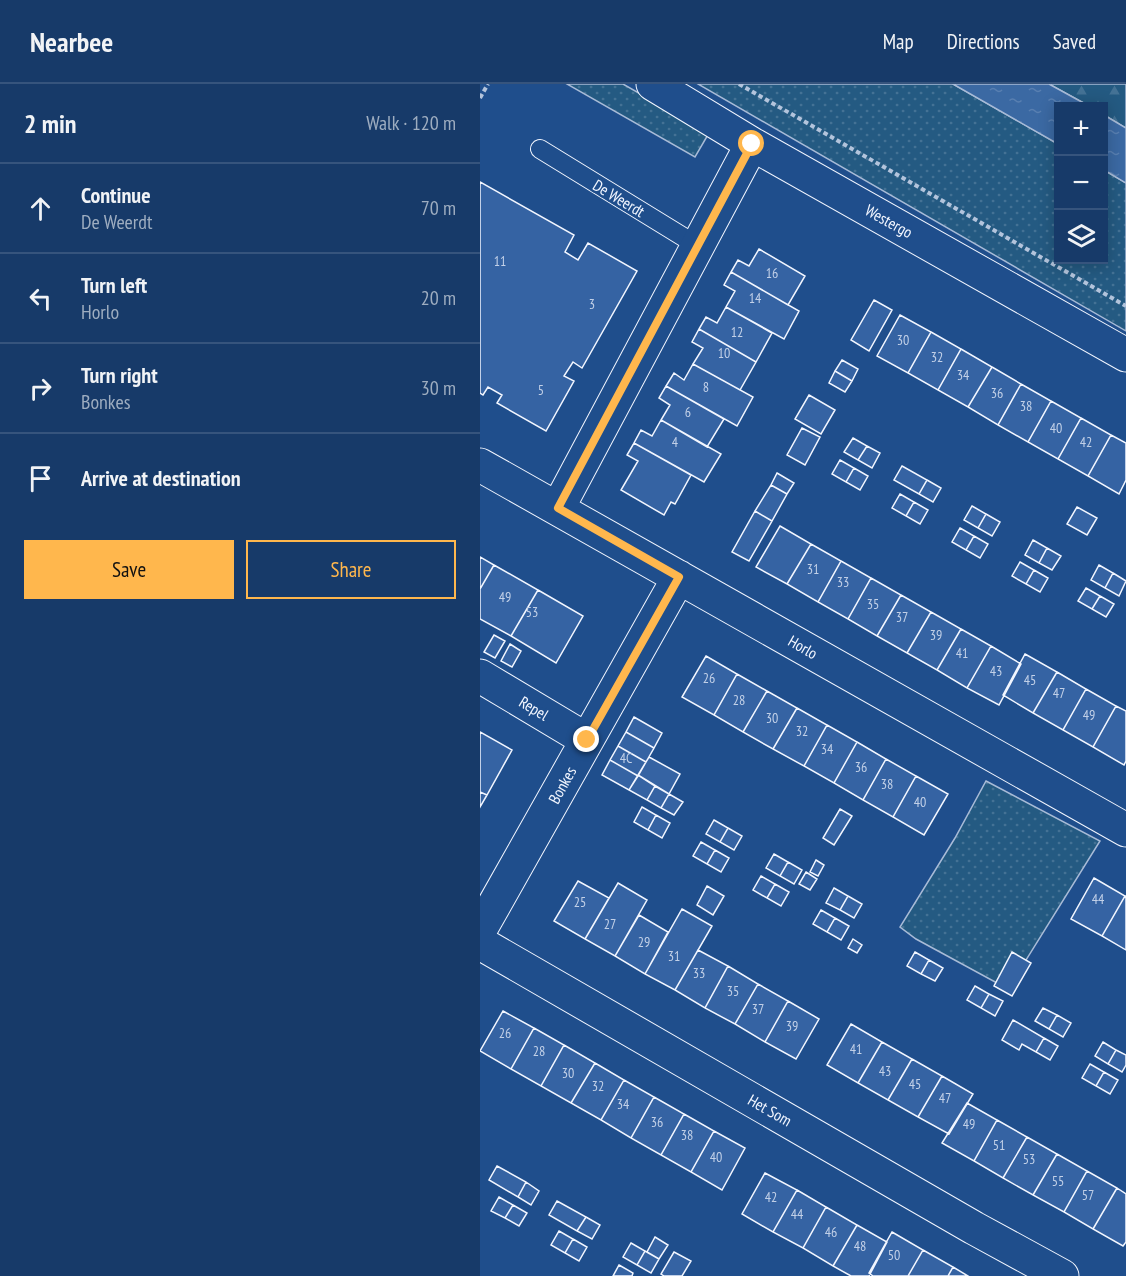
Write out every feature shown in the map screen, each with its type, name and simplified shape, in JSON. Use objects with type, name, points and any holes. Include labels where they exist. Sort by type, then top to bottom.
[{"type":"street","name":"Westergo","points":[[653,84],[752,144],[1126,355]]},
{"type":"street","points":[[558,508],[752,144]]},
{"type":"street","name":"Horlo","points":[[480,465],[1126,830]]},
{"type":"street","name":"Bonkes","points":[[480,930],[679,577]]},
{"type":"street","name":"Repel","points":[[480,676],[587,740]]},
{"type":"street","name":"Het Som","points":[[480,943],[974,1228],[1062,1276]]},
{"type":"lane","name":"De Weerdt","points":[[540,149],[698,246]]},
{"type":"path","points":[[480,98],[488,84]]},
{"type":"path","points":[[739,84],[1126,306]]},
{"type":"green space","points":[[567,84],[623,84],[709,133],[695,157]]},
{"type":"green space","points":[[698,84],[953,84],[1054,142],[1054,264],[1108,264],[1108,172],[1126,183],[1126,331]]},
{"type":"green space","points":[[1049,84],[1126,84],[1126,128],[1108,117],[1108,102],[1082,102]]},
{"type":"green space","points":[[986,781],[1100,841],[1008,989],[916,939],[900,927],[955,838]]},
{"type":"water","points":[[953,84],[1049,84],[1082,102],[1054,102],[1054,142]]},
{"type":"water","points":[[1108,117],[1126,128],[1126,183],[1108,172]]},
{"type":"building","points":[[480,182],[574,235],[565,252],[578,260],[588,243],[637,271],[582,368],[573,362],[564,376],[574,381],[546,431],[497,403],[502,395],[488,387],[483,395],[480,393]]},
{"type":"building","points":[[759,249],[805,276],[788,305],[731,272],[738,260],[749,266]]},
{"type":"building","points":[[731,272],[799,311],[784,339],[726,307],[735,291],[724,285]]},
{"type":"building","points":[[874,300],[892,310],[869,351],[851,340]]},
{"type":"building","points":[[726,307],[772,333],[756,362],[699,329],[706,317],[717,323]]},
{"type":"building","points":[[900,315],[931,332],[908,373],[877,356]]},
{"type":"building","points":[[699,329],[756,362],[740,390],[693,364],[703,348],[692,342]]},
{"type":"building","points":[[931,332],[961,349],[938,390],[908,373]]},
{"type":"building","points":[[961,349],[992,367],[968,407],[938,390]]},
{"type":"building","points":[[842,360],[858,369],[852,381],[835,371]]},
{"type":"building","points":[[693,364],[753,397],[737,426],[666,386],[674,373],[684,380]]},
{"type":"building","points":[[992,367],[1021,384],[998,425],[968,407]]},
{"type":"building","points":[[835,371],[852,381],[845,392],[829,383]]},
{"type":"building","points":[[1021,384],[1051,401],[1028,442],[998,425]]},
{"type":"building","points":[[666,386],[724,419],[707,447],[661,420],[670,405],[659,398]]},
{"type":"building","points":[[809,395],[835,410],[821,434],[795,419]]},
{"type":"building","points":[[1051,401],[1081,418],[1058,459],[1028,442]]},
{"type":"building","points":[[1081,418],[1111,435],[1088,476],[1058,459]]},
{"type":"building","points":[[661,420],[721,454],[704,482],[634,443],[641,430],[652,436]]},
{"type":"building","points":[[802,428],[820,437],[805,465],[787,455]]},
{"type":"building","points":[[1111,435],[1126,443],[1126,480],[1119,494],[1088,476]]},
{"type":"building","points":[[853,438],[867,446],[858,460],[844,452]]},
{"type":"building","points":[[634,443],[691,475],[675,504],[671,502],[664,515],[621,490],[638,461],[627,455]]},
{"type":"building","points":[[867,446],[880,453],[872,468],[858,460]]},
{"type":"building","points":[[840,460],[854,468],[846,482],[832,474]]},
{"type":"building","points":[[902,466],[927,480],[919,494],[894,480]]},
{"type":"building","points":[[854,468],[868,476],[860,490],[846,482]]},
{"type":"building","points":[[777,473],[794,483],[787,494],[771,485]]},
{"type":"building","points":[[927,480],[941,488],[933,502],[919,494]]},
{"type":"building","points":[[771,485],[787,494],[772,521],[755,511]]},
{"type":"building","points":[[900,494],[914,502],[906,516],[892,508]]},
{"type":"building","points":[[914,502],[928,510],[920,524],[906,516]]},
{"type":"building","points":[[972,506],[986,514],[978,528],[964,520]]},
{"type":"building","points":[[1077,507],[1097,518],[1087,535],[1067,524]]},
{"type":"building","points":[[755,511],[772,521],[749,561],[732,552]]},
{"type":"building","points":[[986,514],[1000,522],[992,536],[978,528]]},
{"type":"building","points":[[780,526],[811,544],[787,584],[756,567]]},
{"type":"building","points":[[960,528],[974,536],[966,550],[952,542]]},
{"type":"building","points":[[974,536],[988,544],[980,558],[966,550]]},
{"type":"building","points":[[1033,540],[1047,548],[1039,563],[1025,555]]},
{"type":"building","points":[[811,544],[841,561],[818,602],[787,584]]},
{"type":"building","points":[[1047,548],[1061,556],[1052,570],[1039,563]]},
{"type":"building","points":[[480,557],[494,565],[480,589]]},
{"type":"building","points":[[841,561],[871,578],[848,619],[818,602]]},
{"type":"building","points":[[1020,562],[1034,570],[1026,584],[1012,576]]},
{"type":"building","points":[[494,565],[538,590],[511,636],[480,619],[480,589]]},
{"type":"building","points":[[1099,565],[1113,573],[1105,588],[1091,580]]},
{"type":"building","points":[[1034,570],[1048,578],[1040,592],[1026,584]]},
{"type":"building","points":[[1113,573],[1126,581],[1119,596],[1105,588]]},
{"type":"building","points":[[871,578],[901,595],[877,636],[848,619]]},
{"type":"building","points":[[1086,588],[1100,596],[1092,609],[1078,601]]},
{"type":"building","points":[[538,590],[583,616],[556,663],[511,636]]},
{"type":"building","points":[[901,595],[931,612],[907,653],[877,636]]},
{"type":"building","points":[[1100,596],[1114,604],[1106,617],[1092,609]]},
{"type":"building","points":[[931,612],[961,629],[937,670],[907,653]]},
{"type":"building","points":[[961,629],[991,646],[967,688],[937,670]]},
{"type":"building","points":[[494,635],[505,641],[495,658],[484,652]]},
{"type":"building","points":[[510,644],[521,651],[512,667],[501,661]]},
{"type":"building","points":[[991,646],[1021,664],[999,705],[967,688]]},
{"type":"building","points":[[1025,654],[1057,672],[1033,713],[1003,695]]},
{"type":"building","points":[[706,656],[737,674],[714,715],[682,697]]},
{"type":"building","points":[[1057,672],[1086,689],[1063,730],[1033,713]]},
{"type":"building","points":[[737,674],[767,691],[743,732],[714,715]]},
{"type":"building","points":[[1086,689],[1116,706],[1093,747],[1063,730]]},
{"type":"building","points":[[767,691],[797,708],[773,749],[743,732]]},
{"type":"building","points":[[1116,706],[1126,711],[1126,761],[1124,765],[1093,747]]},
{"type":"building","points":[[797,708],[827,725],[804,766],[773,749]]},
{"type":"building","points":[[634,717],[662,733],[654,748],[626,732]]},
{"type":"building","points":[[827,725],[857,742],[834,783],[804,766]]},
{"type":"building","points":[[480,732],[512,750],[487,795],[480,792]]},
{"type":"building","points":[[626,732],[654,748],[646,762],[618,746]]},
{"type":"building","points":[[857,742],[886,759],[863,800],[834,783]]},
{"type":"building","points":[[618,746],[646,762],[638,776],[610,760]]},
{"type":"building","points":[[649,757],[680,774],[669,794],[638,775]]},
{"type":"building","points":[[886,759],[916,776],[893,817],[863,800]]},
{"type":"building","points":[[610,760],[638,776],[629,790],[602,775]]},
{"type":"building","points":[[638,775],[655,786],[647,800],[629,790]]},
{"type":"building","points":[[916,776],[948,794],[924,835],[893,817]]},
{"type":"building","points":[[655,786],[669,794],[661,808],[647,800]]},
{"type":"building","points":[[480,792],[487,795],[480,807]]},
{"type":"building","points":[[669,794],[683,802],[674,815],[661,808]]},
{"type":"building","points":[[642,807],[656,815],[648,830],[634,822]]},
{"type":"building","points":[[840,809],[852,816],[834,845],[823,838]]},
{"type":"building","points":[[656,815],[670,823],[662,838],[648,830]]},
{"type":"building","points":[[714,820],[728,828],[720,842],[706,834]]},
{"type":"building","points":[[728,828],[742,836],[734,850],[720,842]]},
{"type":"building","points":[[701,842],[715,850],[707,864],[693,856]]},
{"type":"building","points":[[715,850],[729,858],[721,872],[707,864]]},
{"type":"building","points":[[774,854],[788,862],[780,876],[766,868]]},
{"type":"building","points":[[816,860],[824,865],[818,876],[810,872]]},
{"type":"building","points":[[788,862],[802,870],[794,884],[780,876]]},
{"type":"building","points":[[806,872],[817,879],[810,890],[799,884]]},
{"type":"building","points":[[761,876],[775,884],[767,898],[753,890]]},
{"type":"building","points":[[1094,878],[1125,896],[1102,936],[1071,919]]},
{"type":"building","points":[[578,881],[609,898],[585,939],[554,921]]},
{"type":"building","points":[[618,883],[647,900],[615,956],[585,939]]},
{"type":"building","points":[[775,884],[789,892],[781,906],[767,898]]},
{"type":"building","points":[[707,886],[724,896],[713,915],[697,905]]},
{"type":"building","points":[[834,888],[848,896],[840,910],[826,903]]},
{"type":"building","points":[[848,896],[862,904],[854,918],[840,910]]},
{"type":"building","points":[[1126,896],[1126,950],[1102,936]]},
{"type":"building","points":[[682,909],[712,926],[675,990],[645,974]]},
{"type":"building","points":[[821,910],[835,918],[827,932],[813,924]]},
{"type":"building","points":[[639,915],[668,932],[645,974],[615,956]]},
{"type":"building","points":[[835,918],[849,926],[841,940],[827,932]]},
{"type":"building","points":[[853,939],[862,945],[857,953],[848,948]]},
{"type":"building","points":[[698,950],[728,966],[705,1008],[675,990]]},
{"type":"building","points":[[915,952],[929,960],[921,974],[907,966]]},
{"type":"building","points":[[1012,952],[1031,963],[1012,996],[994,986]]},
{"type":"building","points":[[929,960],[943,968],[935,981],[921,974]]},
{"type":"building","points":[[728,966],[758,984],[735,1024],[705,1008]]},
{"type":"building","points":[[758,984],[788,1001],[765,1042],[735,1024]]},
{"type":"building","points":[[975,986],[989,994],[981,1008],[967,1000]]},
{"type":"building","points":[[989,994],[1003,1001],[995,1016],[981,1008]]},
{"type":"building","points":[[788,1001],[819,1019],[796,1059],[765,1042]]},
{"type":"building","points":[[1043,1008],[1057,1015],[1049,1029],[1035,1021]]},
{"type":"building","points":[[503,1011],[534,1028],[511,1069],[480,1051]]},
{"type":"building","points":[[1057,1015],[1071,1023],[1063,1037],[1049,1029]]},
{"type":"building","points":[[1013,1020],[1044,1038],[1036,1052],[1022,1044],[1019,1050],[1002,1040]]},
{"type":"building","points":[[851,1024],[882,1042],[858,1083],[827,1065]]},
{"type":"building","points":[[534,1028],[564,1045],[541,1086],[511,1069]]},
{"type":"building","points":[[1044,1038],[1058,1046],[1050,1060],[1036,1052]]},
{"type":"building","points":[[882,1042],[912,1059],[888,1100],[858,1083]]},
{"type":"building","points":[[1103,1042],[1116,1050],[1108,1064],[1095,1056]]},
{"type":"building","points":[[564,1045],[595,1063],[571,1103],[541,1086]]},
{"type":"building","points":[[1116,1050],[1126,1055],[1126,1065],[1122,1072],[1108,1064]]},
{"type":"building","points":[[912,1059],[942,1076],[918,1117],[888,1100]]},
{"type":"building","points":[[595,1063],[624,1080],[601,1120],[571,1103]]},
{"type":"building","points":[[1090,1064],[1104,1072],[1096,1086],[1082,1078]]},
{"type":"building","points":[[1104,1072],[1118,1080],[1110,1094],[1096,1086]]},
{"type":"building","points":[[942,1076],[973,1094],[949,1134],[918,1117]]},
{"type":"building","points":[[624,1080],[654,1097],[631,1138],[601,1120]]},
{"type":"building","points":[[654,1097],[684,1114],[661,1155],[631,1138]]},
{"type":"building","points":[[967,1103],[997,1120],[974,1161],[942,1143]]},
{"type":"building","points":[[684,1114],[714,1131],[691,1172],[661,1155]]},
{"type":"building","points":[[997,1120],[1027,1137],[1003,1178],[974,1161]]},
{"type":"building","points":[[714,1131],[745,1148],[722,1190],[691,1172]]},
{"type":"building","points":[[1027,1137],[1057,1154],[1033,1195],[1003,1178]]},
{"type":"building","points":[[1057,1154],[1087,1171],[1064,1212],[1033,1195]]},
{"type":"building","points":[[497,1166],[526,1182],[518,1197],[489,1180]]},
{"type":"building","points":[[1087,1171],[1117,1188],[1093,1229],[1064,1212]]},
{"type":"building","points":[[765,1173],[797,1190],[773,1232],[742,1214]]},
{"type":"building","points":[[526,1182],[539,1191],[531,1205],[518,1197]]},
{"type":"building","points":[[1117,1188],[1126,1194],[1126,1242],[1123,1246],[1093,1229]]},
{"type":"building","points":[[797,1190],[826,1207],[803,1248],[773,1232]]},
{"type":"building","points":[[499,1197],[513,1205],[505,1218],[491,1211]]},
{"type":"building","points":[[557,1201],[586,1217],[577,1231],[549,1215]]},
{"type":"building","points":[[513,1205],[527,1213],[519,1226],[505,1218]]},
{"type":"building","points":[[826,1207],[857,1225],[833,1266],[803,1248]]},
{"type":"building","points":[[586,1217],[600,1225],[592,1239],[577,1231]]},
{"type":"building","points":[[857,1225],[887,1242],[869,1276],[851,1276],[833,1266]]},
{"type":"building","points":[[559,1231],[573,1239],[565,1253],[551,1245]]},
{"type":"building","points":[[892,1232],[923,1250],[908,1276],[873,1276],[869,1273]]},
{"type":"building","points":[[655,1237],[668,1245],[659,1259],[647,1252]]},
{"type":"building","points":[[573,1239],[587,1247],[579,1261],[565,1253]]},
{"type":"building","points":[[631,1243],[645,1251],[637,1265],[623,1257]]},
{"type":"building","points":[[923,1250],[953,1267],[948,1276],[908,1276]]},
{"type":"building","points":[[645,1251],[659,1259],[651,1273],[637,1265]]},
{"type":"building","points":[[674,1252],[691,1261],[682,1276],[664,1276],[661,1274]]},
{"type":"building","points":[[619,1265],[633,1273],[632,1276],[613,1276]]},
{"type":"building","points":[[953,1267],[968,1276],[948,1276]]},
{"type":"route","points":[[587,740],[679,577],[558,508],[752,144]]}]
